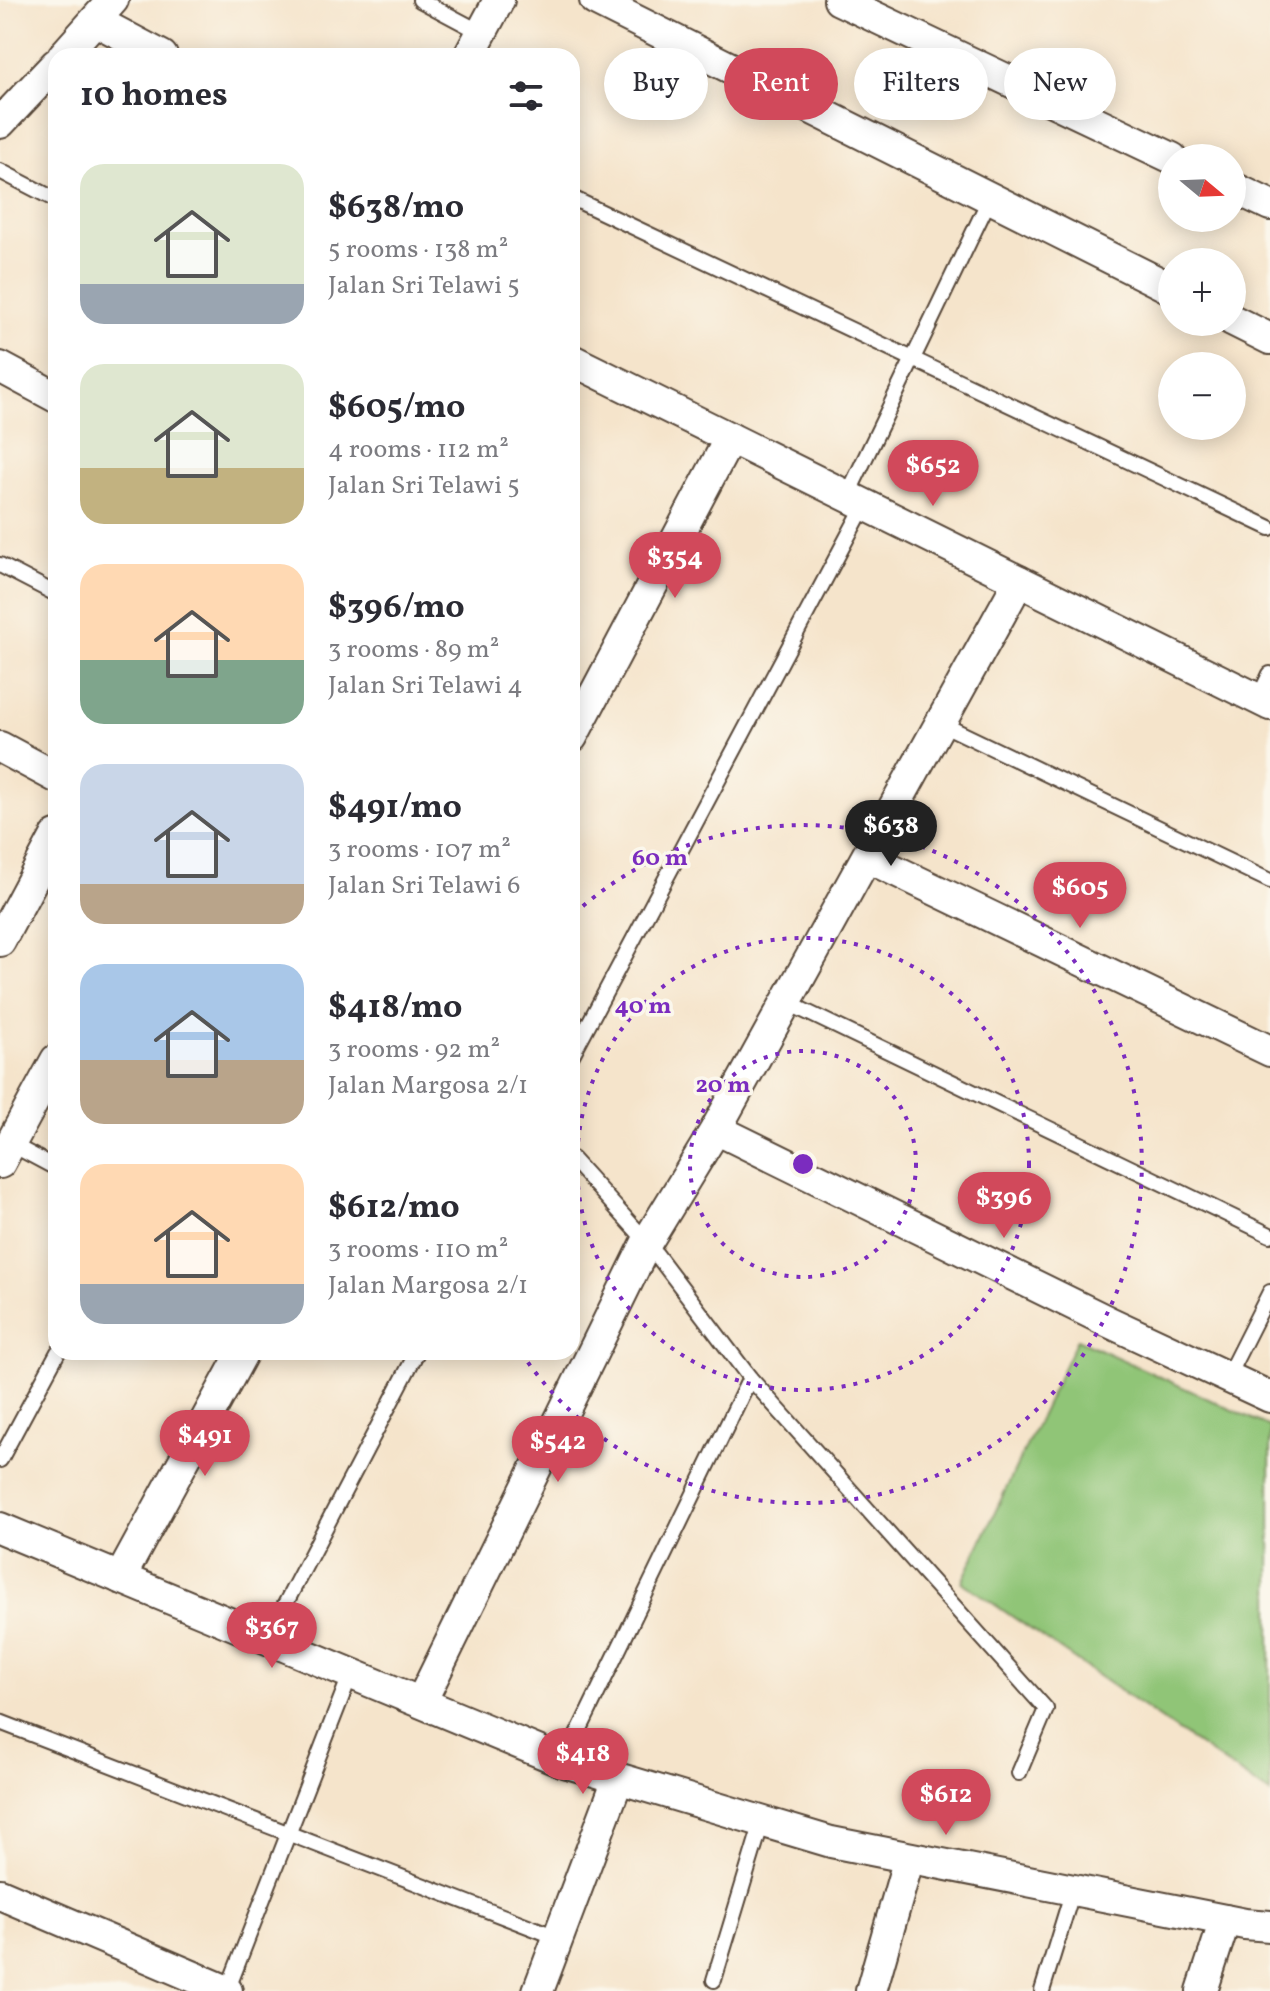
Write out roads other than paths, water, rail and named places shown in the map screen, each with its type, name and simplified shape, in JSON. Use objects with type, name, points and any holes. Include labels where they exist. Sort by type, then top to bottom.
[{"type":"street","points":[[476,44],[499,0]]},
{"type":"street","points":[[595,0],[1158,282]]},
{"type":"street","points":[[839,0],[1158,151]]},
{"type":"street","points":[[70,48],[105,10],[152,48]]},
{"type":"street","points":[[0,123],[48,72]]},
{"type":"street","points":[[1246,194],[1270,205]]},
{"type":"street","points":[[1246,327],[1270,339]]},
{"type":"street","points":[[0,367],[48,393]]},
{"type":"street","points":[[580,370],[730,438],[1019,581],[1266,692]]},
{"type":"street","points":[[580,722],[730,438]]},
{"type":"street","points":[[421,1702],[647,1242],[716,1129],[1019,581]]},
{"type":"street","points":[[0,747],[48,773]]},
{"type":"street","points":[[0,941],[48,851]]},
{"type":"street","points":[[867,857],[1270,1051]]},
{"type":"street","points":[[5,1154],[48,1075]]},
{"type":"street","points":[[716,1129],[1270,1397]]},
{"type":"street","points":[[120,1578],[239,1360]]},
{"type":"street","points":[[0,1528],[564,1762],[618,1779],[831,1842],[1225,1920],[1270,1926]]},
{"type":"street","points":[[538,1991],[618,1779]]},
{"type":"street","points":[[871,1991],[909,1858]]},
{"type":"street","points":[[0,1894],[227,1991]]},
{"type":"street","points":[[1202,1991],[1225,1920]]},
{"type":"lane","points":[[420,0],[476,44]]},
{"type":"lane","points":[[0,171],[48,196]]},
{"type":"lane","points":[[580,1039],[856,500],[913,359],[990,198]]},
{"type":"lane","points":[[580,202],[1270,528]]},
{"type":"lane","points":[[0,565],[48,590]]},
{"type":"lane","points":[[940,723],[1270,881]]},
{"type":"lane","points":[[786,1002],[1270,1235]]},
{"type":"lane","points":[[5,1154],[48,1166]]},
{"type":"lane","points":[[580,1168],[647,1242],[750,1378],[1046,1709],[1019,1773]]},
{"type":"lane","points":[[1227,1377],[1270,1292]]},
{"type":"lane","points":[[0,1460],[54,1360]]},
{"type":"lane","points":[[267,1639],[413,1360]]},
{"type":"lane","points":[[564,1762],[750,1378]]},
{"type":"lane","points":[[227,1991],[351,1673]]},
{"type":"lane","points":[[0,1722],[559,1938]]},
{"type":"lane","points":[[714,1980],[762,1822]]},
{"type":"lane","points":[[1042,1991],[1073,1890]]}]
